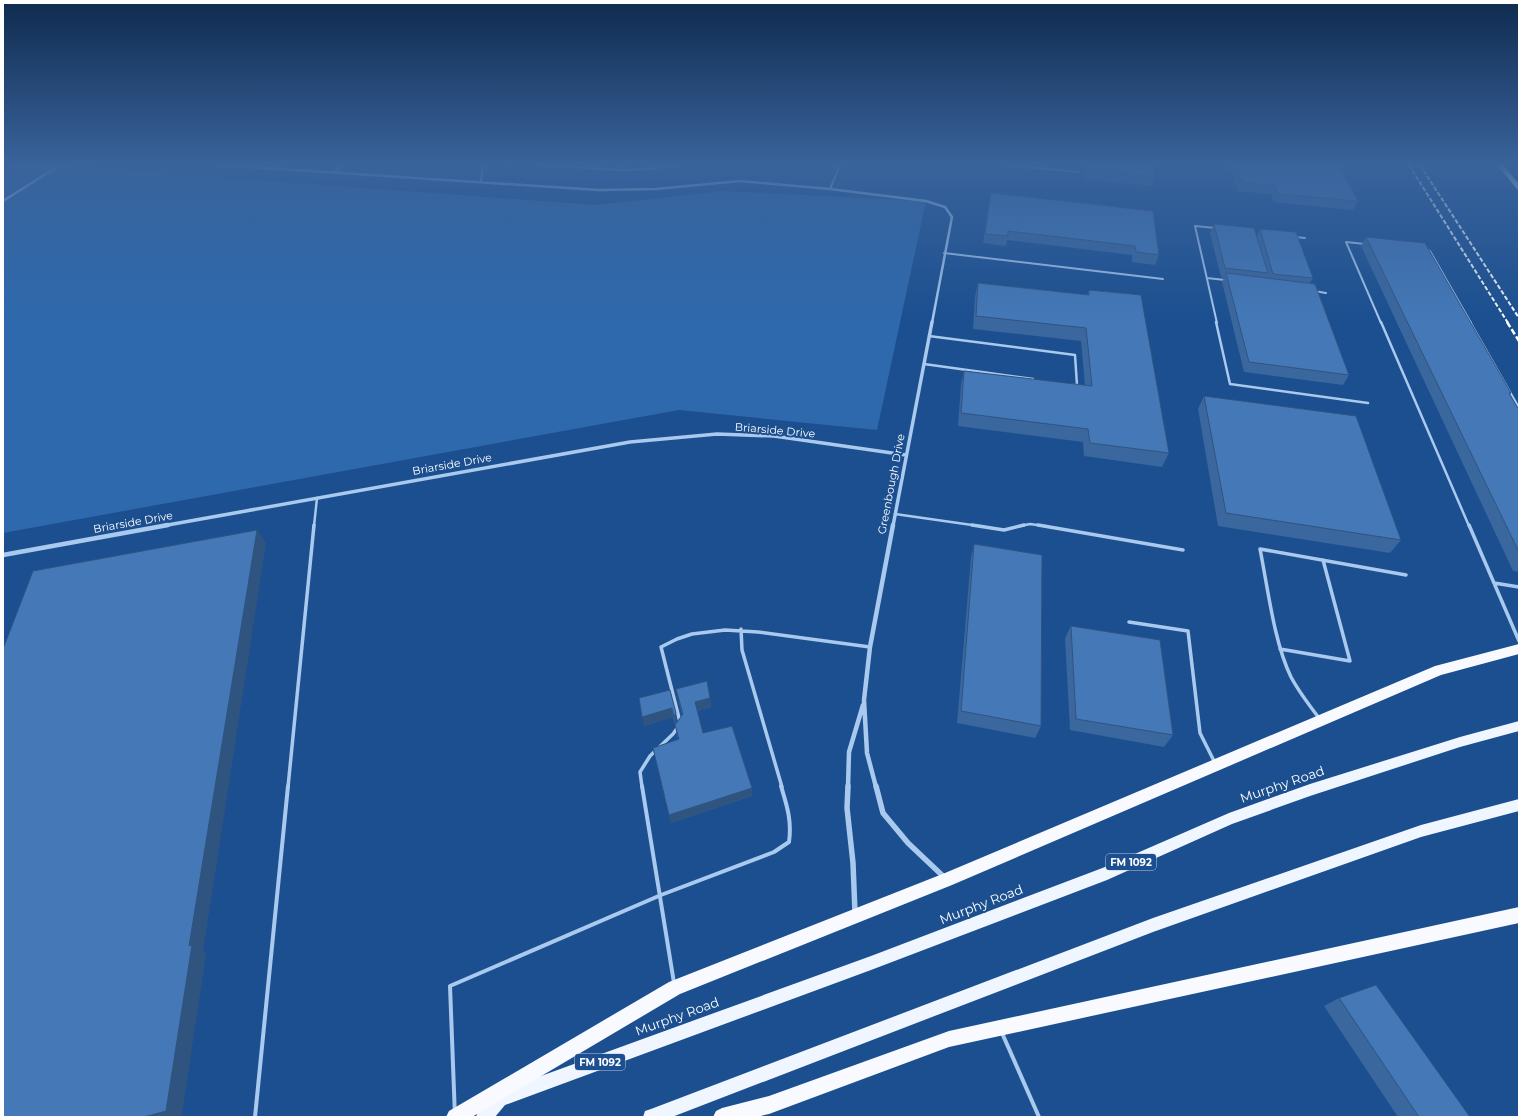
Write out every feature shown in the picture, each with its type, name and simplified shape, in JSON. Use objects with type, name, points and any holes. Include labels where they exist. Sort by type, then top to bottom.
[{"type":"highway","points":[[455,1117],[675,988],[947,880],[1439,670],[1519,649]]},
{"type":"highway","points":[[722,1117],[769,1105],[949,1039],[1519,915]]},
{"type":"main road","name":"Murphy Road","points":[[455,1117],[500,1099],[871,963],[1092,879],[1237,816],[1325,785],[1460,742],[1519,726]]},
{"type":"main road","points":[[650,1117],[1153,925],[1421,831],[1519,805]]},
{"type":"main road","points":[[484,1117],[500,1099]]},
{"type":"street","name":"Greenbough Drive","points":[[856,916],[853,863],[847,808],[849,752],[864,700],[870,647],[952,217]]},
{"type":"street","name":"Briarside Drive","points":[[3,555],[630,442],[717,434],[774,436],[906,455]]},
{"type":"street","name":"Greenbough Drive","points":[[864,700],[867,753],[884,813],[908,843],[947,880]]},
{"type":"lane","points":[[1223,229],[1195,226],[1230,384],[1368,403]]},
{"type":"lane","points":[[1289,236],[1305,238]]},
{"type":"lane","points":[[1369,244],[1346,242],[1519,641]]},
{"type":"lane","points":[[1422,250],[1430,251],[1519,408]]},
{"type":"lane","points":[[944,253],[1163,279]]},
{"type":"lane","points":[[1207,278],[1229,281]]},
{"type":"lane","points":[[1311,291],[1326,293]]},
{"type":"lane","points":[[929,336],[1076,355],[1077,385],[1070,384]]},
{"type":"lane","points":[[924,364],[1039,380]]},
{"type":"lane","points":[[255,1117],[317,498]]},
{"type":"lane","points":[[895,514],[1004,530],[1030,524],[1183,550]]},
{"type":"lane","points":[[1320,720],[1290,677],[1280,649],[1260,549],[1406,575]]},
{"type":"lane","points":[[1280,649],[1350,660],[1323,560]]},
{"type":"lane","points":[[1494,583],[1519,588]]},
{"type":"lane","points":[[1130,622],[1188,631],[1200,733],[1216,765]]},
{"type":"lane","points":[[675,988],[640,772],[650,756],[673,734],[681,723],[661,647],[672,640],[711,630],[741,629],[870,647]]},
{"type":"lane","points":[[455,1117],[450,986],[661,895],[774,852],[788,842],[791,827],[788,808],[742,650],[741,629]]},
{"type":"lane","points":[[1000,1028],[1039,1117]]},
{"type":"shaded area","points":[[3,217],[923,217],[877,430],[679,410],[3,533]]},
{"type":"building","points":[[987,217],[1154,217],[1159,255],[1136,252],[1135,246],[1008,231],[1008,236],[985,234]]},
{"type":"building","points":[[1214,224],[1254,228],[1268,273],[1225,268]]},
{"type":"building","points":[[1260,229],[1296,232],[1313,278],[1273,274]]},
{"type":"building","points":[[1366,237],[1425,243],[1511,393],[1509,393],[1519,410],[1519,552]]},
{"type":"building","points":[[1226,273],[1315,284],[1349,375],[1249,362]]},
{"type":"building","points":[[978,283],[1089,295],[1089,290],[1141,295],[1169,453],[1090,443],[1088,429],[961,413],[964,371],[1092,386],[1086,328],[976,316]]},
{"type":"building","points":[[1204,396],[1356,416],[1401,540],[1226,513]]},
{"type":"building","points":[[257,530],[189,946],[192,945],[166,1111],[144,1117],[3,1117],[3,649],[33,571]]},
{"type":"building","points":[[974,544],[1042,555],[1041,726],[961,711]]},
{"type":"building","points":[[1071,626],[1160,640],[1173,735],[1076,719]]},
{"type":"building","points":[[707,681],[710,698],[695,702],[703,733],[732,726],[752,788],[669,815],[653,748],[679,739],[675,725],[683,714],[676,689]]},
{"type":"building","points":[[670,690],[676,713],[674,717],[672,708],[642,717],[639,698]]},
{"type":"building","points":[[1376,985],[1470,1117],[1419,1117],[1339,998]]},
{"type":"railway","points":[[1442,217],[1508,323]]},
{"type":"railway","points":[[1454,217],[1519,318]]},
{"type":"railway","points":[[1507,322],[1519,341]]}]
